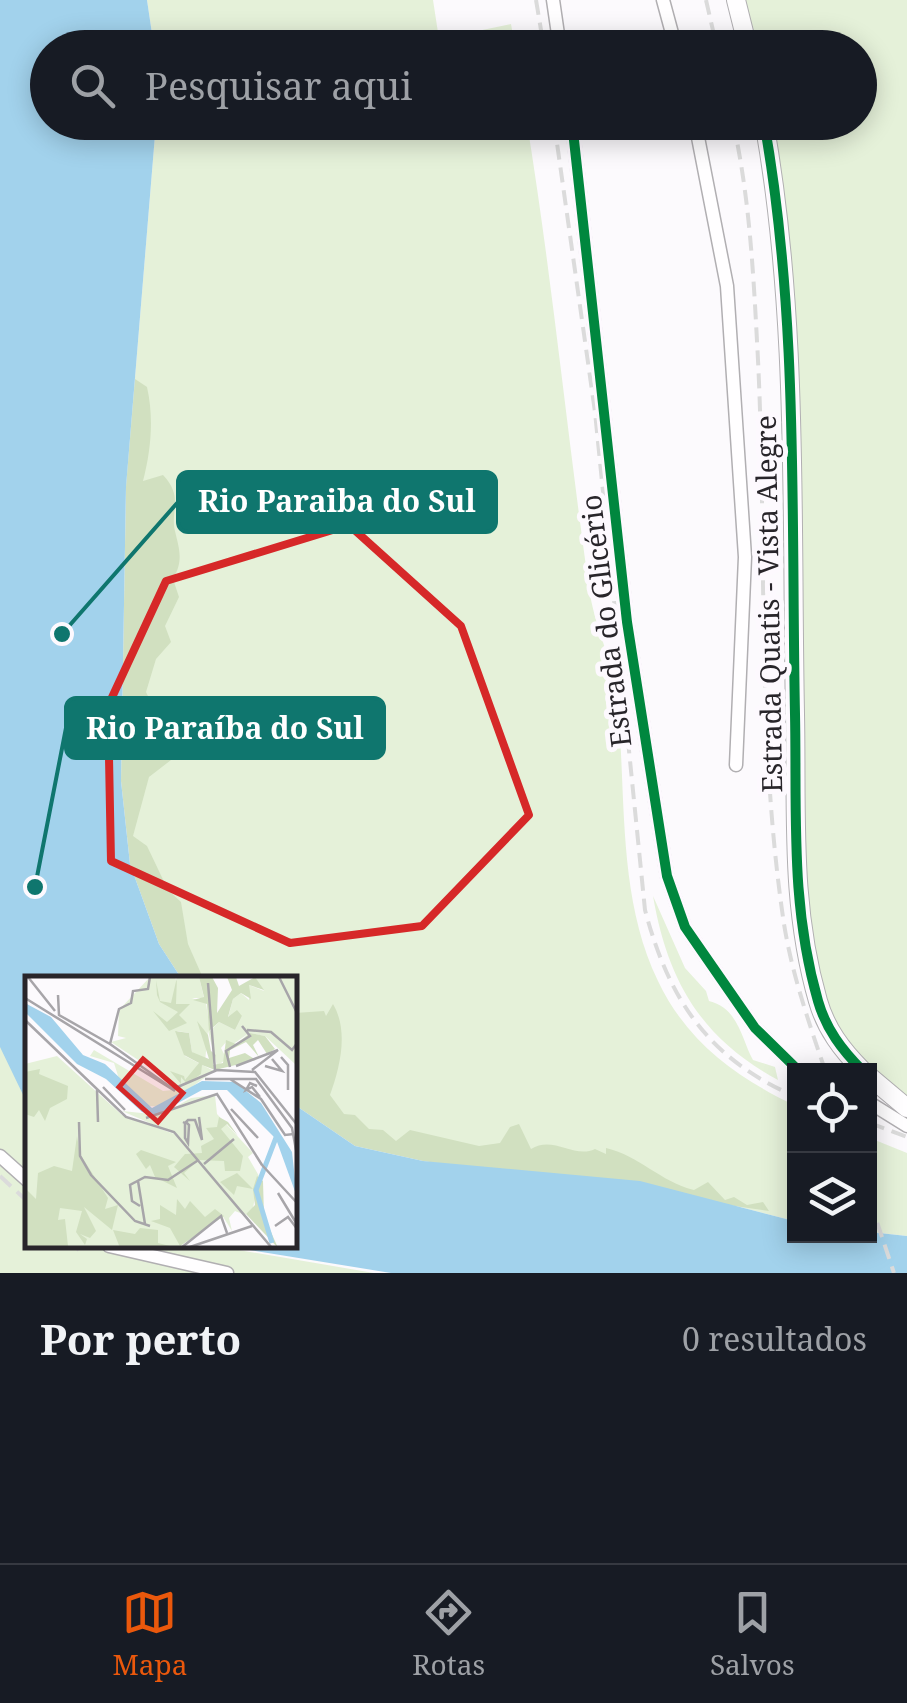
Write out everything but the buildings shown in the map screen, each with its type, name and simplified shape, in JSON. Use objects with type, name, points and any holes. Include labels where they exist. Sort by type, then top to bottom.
[{"type":"street","points":[[552,0],[557,30]]},
{"type":"street","points":[[663,0],[671,30]]},
{"type":"street","points":[[736,0],[744,30]]},
{"type":"street","name":"Estrada do Glicério","points":[[574,140],[627,622],[667,876],[684,927],[755,1028],[791,1063]]},
{"type":"street","points":[[699,140],[726,286],[746,558],[736,765]]},
{"type":"street","name":"Estrada Quatis - Vista Alegre","points":[[766,140],[786,287],[796,749],[793,852],[804,937],[818,1003],[829,1030],[856,1063]]},
{"type":"street","points":[[877,1084],[907,1108]]},
{"type":"street","points":[[877,1107],[907,1126]]},
{"type":"street","points":[[0,1156],[25,1178]]},
{"type":"street","points":[[118,1248],[228,1273]]},
{"type":"highlighted area","points":[[349,525],[461,626],[529,815],[422,926],[290,943],[111,861],[108,706],[166,581]]},
{"type":"green space","points":[[147,0],[433,0],[438,30],[151,30]]},
{"type":"green space","points":[[742,0],[907,0],[907,1100],[877,1073],[877,1063],[866,1063],[847,1046],[823,996],[802,880],[802,755],[770,140],[877,140],[877,30],[750,30]]},
{"type":"green space","points":[[511,24],[512,30],[482,30]]},
{"type":"green space","points":[[155,140],[529,140],[589,588],[617,698],[629,878],[635,913],[658,981],[683,1022],[733,1070],[787,1101],[787,1219],[640,1181],[423,1161],[298,1106],[298,976],[180,976],[130,864],[126,487]]},
{"type":"green space","points":[[135,379],[147,387],[150,410],[150,446],[143,481],[163,475],[173,490],[180,555],[173,579],[179,597],[165,626],[171,642],[156,659],[146,692],[166,733],[180,744],[194,737],[210,743],[171,760],[149,777],[133,836],[147,846],[168,890],[181,902],[188,944],[202,976],[180,976],[159,944],[130,864],[121,781],[126,487]]},
{"type":"green space","points":[[653,896],[685,968],[706,991],[709,1001],[727,1010],[733,1018],[753,1060],[775,1067],[778,1080],[728,1046],[692,1004],[668,955]]},
{"type":"green space","points":[[0,1004],[25,1040],[25,1248],[227,1248],[374,1273],[0,1273]]},
{"type":"green space","points":[[333,1004],[342,1037],[330,1095],[344,1114],[355,1115],[369,1129],[383,1130],[396,1141],[410,1130],[479,1146],[500,1143],[510,1127],[519,1124],[531,1149],[547,1144],[579,1151],[595,1149],[606,1154],[606,1148],[682,1186],[694,1190],[708,1182],[725,1200],[734,1197],[747,1205],[763,1202],[769,1211],[423,1161],[355,1146],[298,1107],[298,1013],[324,1011],[326,1016]]},
{"type":"green space","points":[[877,1141],[907,1153],[907,1236],[877,1233]]},
{"type":"water","points":[[0,0],[147,0],[151,30],[30,30],[30,140],[155,140],[126,487],[121,781],[130,864],[159,944],[180,976],[25,976],[25,1099],[0,1047]]},
{"type":"water","points":[[298,1107],[355,1146],[423,1161],[640,1181],[787,1219],[787,1243],[877,1243],[877,1233],[907,1236],[907,1273],[391,1273],[237,1248],[298,1248]]},
{"type":"railway","points":[[536,0],[541,30]]},
{"type":"railway","points":[[706,0],[713,30]]},
{"type":"railway","points":[[557,140],[595,412],[645,910],[666,972],[696,1022],[738,1064],[787,1092]]},
{"type":"railway","points":[[736,140],[747,204],[755,313],[766,706],[775,851],[792,961],[823,1063]]},
{"type":"railway","points":[[877,1126],[907,1137]]},
{"type":"railway","points":[[0,1176],[25,1199]]},
{"type":"railway","points":[[877,1222],[894,1273]]},
{"type":"cycle path","points":[[574,140],[627,622],[667,876],[685,927],[755,1028],[791,1063]]},
{"type":"cycle path","points":[[767,140],[788,343],[799,894],[809,965],[821,1011],[855,1063]]},
{"type":"place","name":"Rio Paraiba do Sul","points":[[62,634]]},
{"type":"place","name":"Rio Paraíba do Sul","points":[[35,887]]}]
